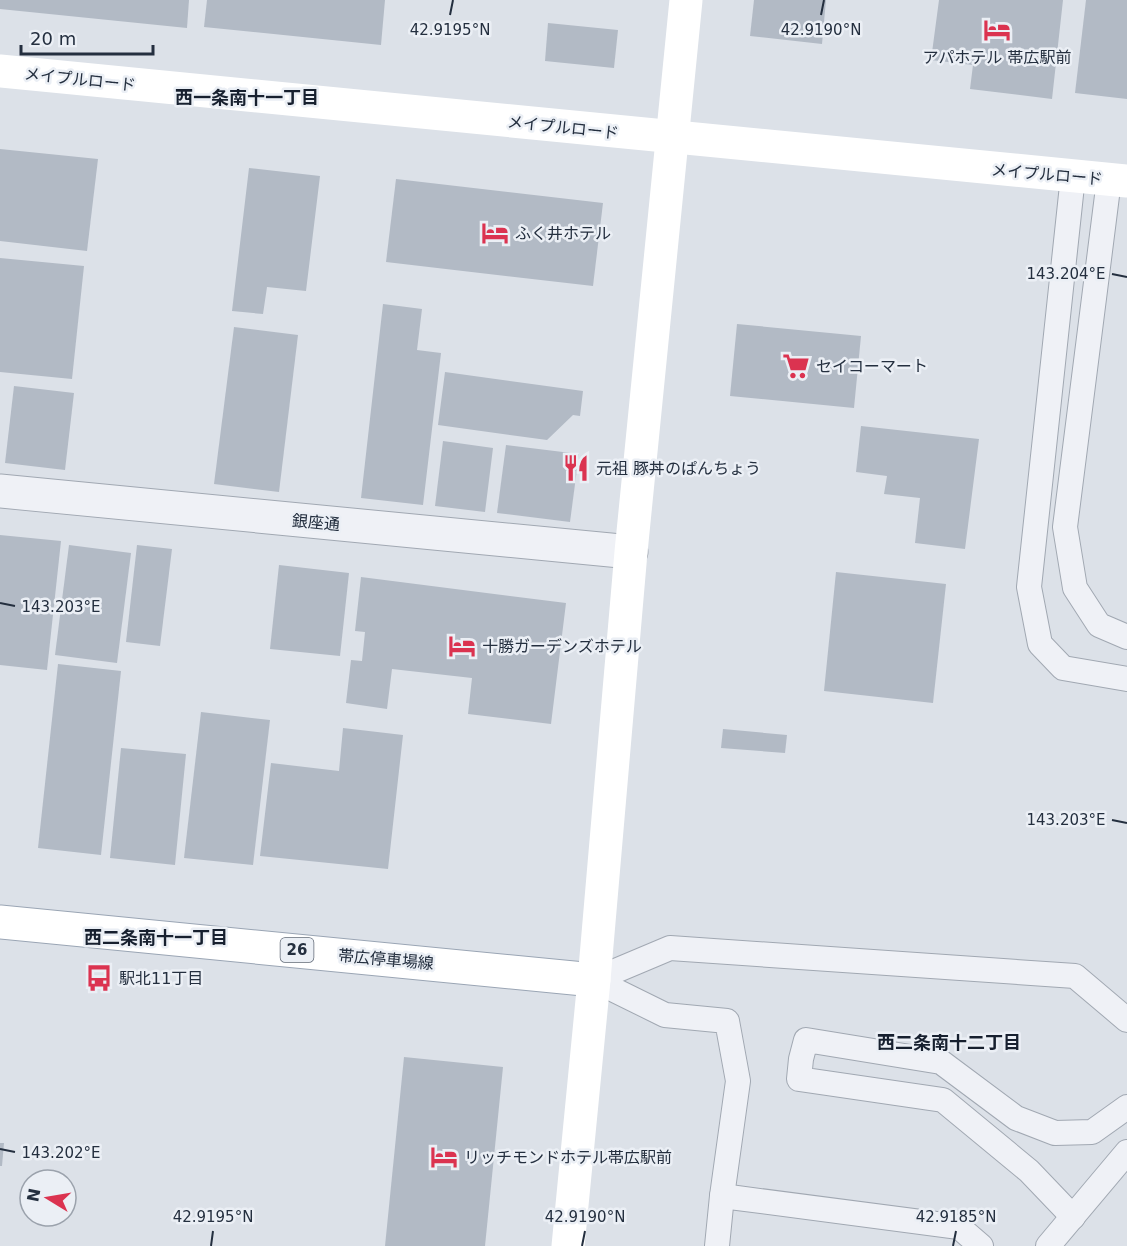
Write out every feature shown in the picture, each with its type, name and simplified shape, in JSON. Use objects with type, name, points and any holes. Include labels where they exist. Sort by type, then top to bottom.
[{"type":"street","points":[[568,1246],[594,980],[631,552],[686,0]]},
{"type":"street","name":"メイプルロード","points":[[0,71],[1118,181]]},
{"type":"street","name":"銀座通","points":[[0,491],[631,552]]},
{"type":"street","name":"帯広停車場線","points":[[0,922],[594,980]]},
{"type":"lane","points":[[1073,177],[1029,587],[1040,644],[1064,668],[1127,679]]},
{"type":"lane","points":[[1118,181],[1065,526],[1075,588],[1099,625],[1127,637]]},
{"type":"lane","points":[[594,980],[670,948],[1075,976],[1127,1020]]},
{"type":"lane","points":[[594,980],[665,1015],[727,1022],[738,1081],[717,1246]]},
{"type":"lane","points":[[1073,1217],[1029,1171],[943,1100],[799,1079],[806,1040],[941,1062],[1016,1118],[1055,1133],[1092,1132],[1127,1107]]},
{"type":"lane","points":[[1048,1246],[1127,1152]]},
{"type":"lane","points":[[722,1196],[959,1227],[981,1246]]},
{"type":"building","points":[[0,0],[189,0],[187,28],[0,9]]},
{"type":"building","points":[[207,0],[385,0],[381,45],[204,27]]},
{"type":"building","points":[[754,0],[826,0],[822,44],[750,36]]},
{"type":"building","name":"アパホテル 帯広駅前","points":[[939,0],[1063,0],[1052,99],[970,89],[973,65],[931,60]]},
{"type":"building","points":[[1086,0],[1127,0],[1127,99],[1075,93]]},
{"type":"building","points":[[548,23],[618,30],[614,68],[545,61]]},
{"type":"building","points":[[0,149],[98,159],[87,251],[0,241]]},
{"type":"building","points":[[249,168],[320,176],[306,291],[267,287],[263,314],[232,311]]},
{"type":"building","name":"ふく井ホテル","points":[[396,179],[603,203],[593,286],[386,262]]},
{"type":"building","points":[[0,258],[84,266],[72,379],[0,372]]},
{"type":"building","points":[[383,304],[422,309],[417,350],[441,353],[423,505],[361,498]]},
{"type":"building","name":"セイコーマート","points":[[737,324],[861,336],[854,408],[730,396]]},
{"type":"building","points":[[234,327],[298,335],[279,492],[214,484]]},
{"type":"building","points":[[445,372],[583,391],[580,416],[573,415],[547,440],[438,425]]},
{"type":"building","points":[[14,386],[74,393],[65,470],[5,463]]},
{"type":"building","points":[[861,426],[979,439],[965,549],[915,543],[920,498],[884,494],[887,476],[856,472]]},
{"type":"building","points":[[443,441],[493,448],[485,512],[435,506]]},
{"type":"building","points":[[506,445],[579,454],[570,522],[497,513]]},
{"type":"building","points":[[0,535],[61,541],[47,670],[0,665]]},
{"type":"building","points":[[69,545],[131,553],[117,663],[55,655]]},
{"type":"building","points":[[137,545],[172,549],[160,646],[126,642]]},
{"type":"building","points":[[279,565],[349,573],[340,656],[270,649]]},
{"type":"building","points":[[836,572],[946,584],[933,703],[824,691]]},
{"type":"building","name":"十勝ガーデンズホテル","points":[[361,577],[566,603],[551,724],[468,714],[472,678],[392,669],[387,709],[346,703],[351,660],[362,661],[365,632],[355,631]]},
{"type":"building","points":[[58,664],[121,671],[101,855],[38,848]]},
{"type":"building","points":[[201,712],[270,720],[253,865],[184,858]]},
{"type":"building","points":[[343,728],[403,735],[388,869],[260,856],[271,763],[339,771]]},
{"type":"building","points":[[723,729],[787,735],[785,753],[721,748]]},
{"type":"building","points":[[121,748],[186,754],[175,865],[110,858]]},
{"type":"building","name":"リッチモンドホテル帯広駅前","points":[[404,1057],[503,1067],[485,1246],[385,1246]]},
{"type":"building","points":[[0,1143],[4,1143],[2,1166],[0,1166]]},
{"type":"place","name":"アパホテル 帯広駅前","points":[[997,30]]},
{"type":"place","name":"ふく井ホテル","points":[[495,233]]},
{"type":"place","name":"セイコーマート","points":[[796,366]]},
{"type":"place","name":"元祖 豚丼のぱんちょう","points":[[576,468]]},
{"type":"place","name":"十勝ガーデンズホテル","points":[[462,646]]},
{"type":"place","name":"駅北11丁目","points":[[99,978]]},
{"type":"place","name":"リッチモンドホテル帯広駅前","points":[[444,1157]]},
{"type":"district","name":"西一条南十一丁目","points":[[247,98]]},
{"type":"district","name":"西二条南十一丁目","points":[[156,938]]},
{"type":"district","name":"西二条南十二丁目","points":[[949,1043]]}]
